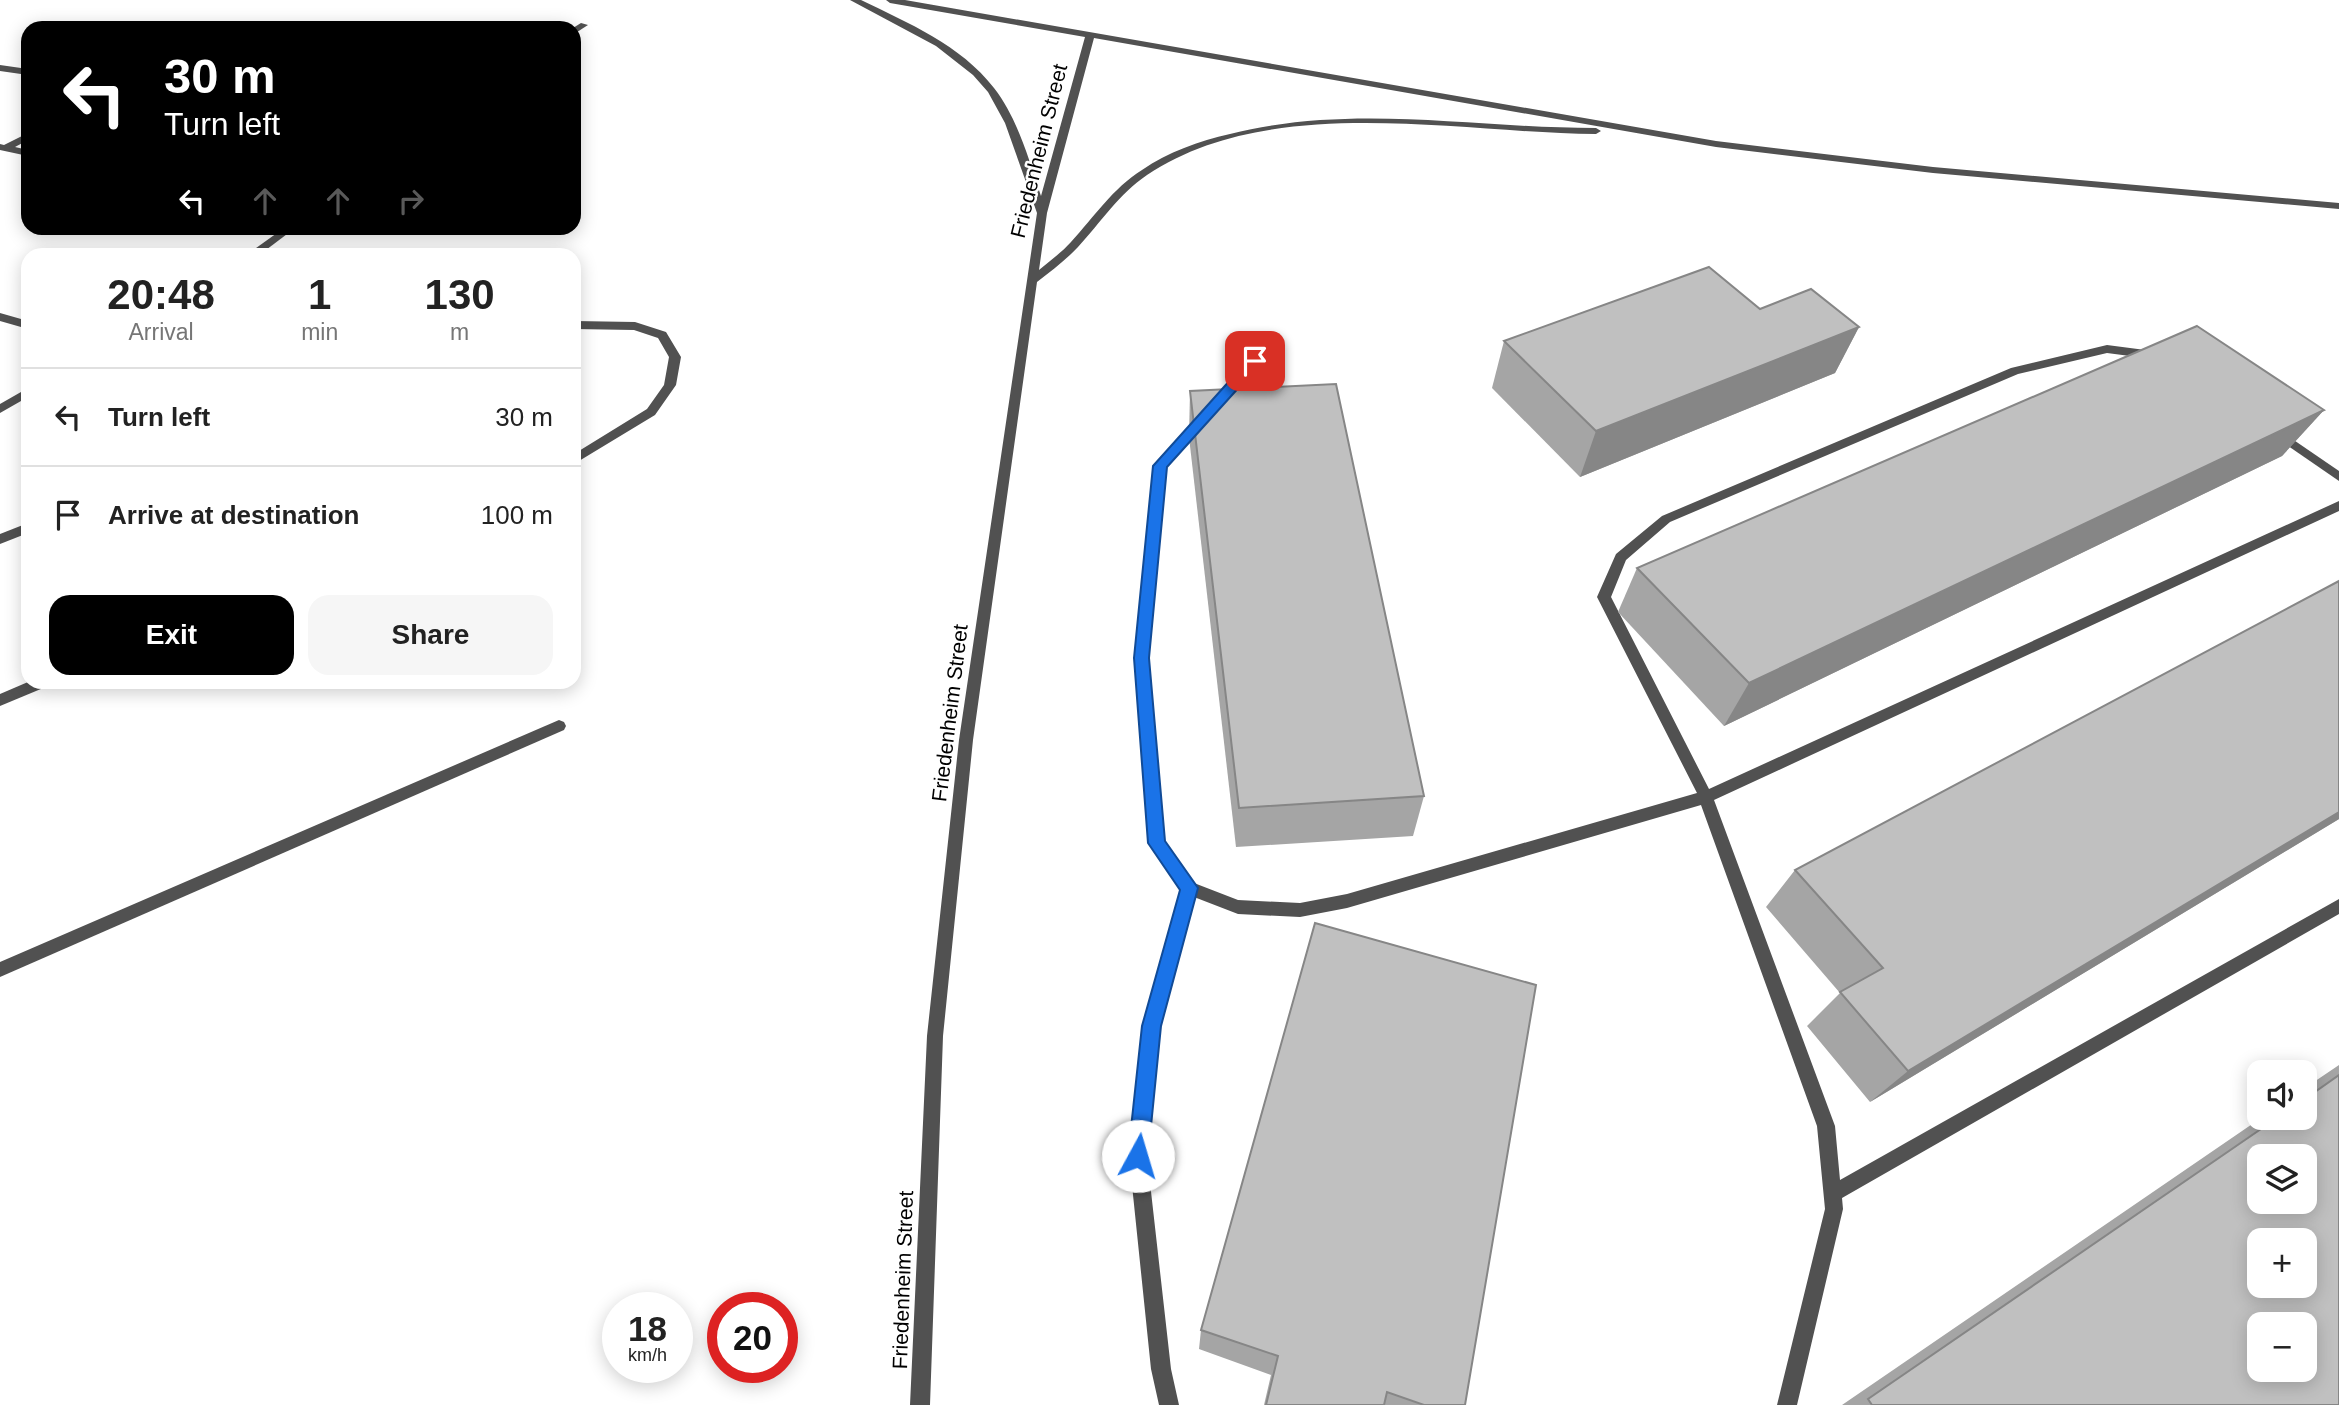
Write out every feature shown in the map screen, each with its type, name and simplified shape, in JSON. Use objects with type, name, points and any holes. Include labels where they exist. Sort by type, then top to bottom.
[{"type":"street","points":[[855,0],[956,55],[985,81],[1004,111],[1042,213]]},
{"type":"street","points":[[890,0],[1716,144],[1933,170],[2339,206]]},
{"type":"street","name":"Friedenheim Street","points":[[920,1405],[935,1036],[966,740],[1042,213],[1090,36]]},
{"type":"street","points":[[0,68],[21,71]]},
{"type":"street","points":[[1031,282],[1074,245],[1104,205],[1136,178],[1162,161],[1236,134],[1272,125],[1362,118],[1421,120],[1539,133],[1629,130]]},
{"type":"street","points":[[3,147],[21,139]]},
{"type":"street","points":[[3,147],[21,151]]},
{"type":"street","points":[[261,248],[279,235]]},
{"type":"street","points":[[0,317],[21,323]]},
{"type":"street","points":[[581,325],[635,326],[662,335],[676,357],[670,385],[651,412],[581,456]]},
{"type":"street","points":[[1787,1405],[1834,1209],[1826,1126],[1706,797],[1604,597],[1621,557],[1666,519],[2015,370],[2107,349],[2167,358]]},
{"type":"street","points":[[1255,361],[1160,466],[1142,658],[1156,843],[1189,888],[1238,907],[1300,909],[1348,901],[1706,797],[2339,506]]},
{"type":"street","points":[[0,409],[21,396]]},
{"type":"street","points":[[2266,424],[2339,477]]},
{"type":"street","points":[[0,539],[21,531]]},
{"type":"street","points":[[0,700],[26,689]]},
{"type":"street","points":[[0,970],[559,726]]},
{"type":"street","points":[[1169,1405],[1161,1369],[1138,1156],[1152,1026],[1189,888]]},
{"type":"street","points":[[1834,1193],[2339,906]]},
{"type":"building","points":[[1709,267],[1760,309],[1811,289],[1859,327],[1596,431],[1504,341]]},
{"type":"building","points":[[2197,326],[2324,410],[1749,683],[1637,568]]},
{"type":"building","points":[[1336,384],[1424,796],[1239,808],[1190,391]]},
{"type":"building","points":[[2339,581],[2339,812],[1908,1071],[1840,992],[1883,968],[1795,870]]},
{"type":"building","points":[[1315,923],[1536,985],[1465,1405],[1424,1405],[1387,1392],[1384,1405],[1266,1405],[1278,1356],[1201,1330]]},
{"type":"building","points":[[2339,1075],[2339,1405],[1872,1405],[1868,1399],[2260,1130],[2317,1130],[2317,1091]]},
{"type":"route","points":[[1138,1156],[1152,1026],[1189,888],[1156,843],[1142,658],[1160,466],[1255,361]]}]
